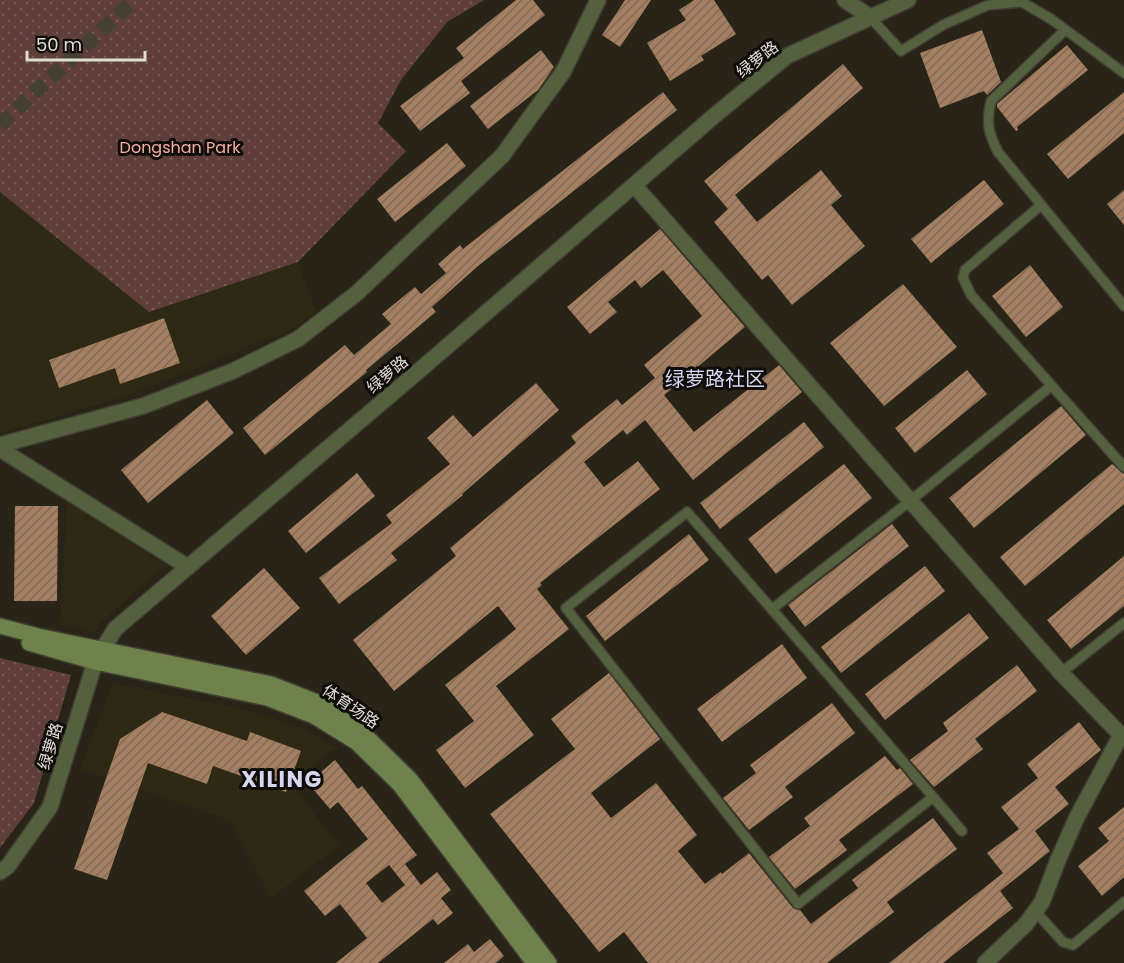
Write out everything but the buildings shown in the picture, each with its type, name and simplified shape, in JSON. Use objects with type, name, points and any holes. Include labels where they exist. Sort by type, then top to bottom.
[{"type":"main road","name":"体育场路","points":[[0,626],[98,655],[267,698],[314,716],[356,742],[400,785],[534,963]]},
{"type":"main road","name":"体育场路","points":[[0,635],[98,655],[271,684],[322,704],[363,733],[411,780],[549,963]]},
{"type":"street","points":[[0,447],[143,406],[233,371],[298,339],[357,293],[502,156],[562,72],[598,0]]},
{"type":"street","points":[[845,0],[870,17]]},
{"type":"street","name":"绿萝路","points":[[0,872],[8,866],[50,807],[98,655],[115,629],[787,56],[908,0]]},
{"type":"street","points":[[634,185],[1061,674],[1123,736],[1077,817],[1042,902],[1026,924],[985,963]]},
{"type":"street","points":[[0,447],[188,567]]},
{"type":"lane","points":[[870,17],[901,51],[943,25],[988,5],[1022,2],[1124,73]]},
{"type":"lane","points":[[1065,30],[991,101],[988,115],[989,134],[999,152],[1041,206],[1124,306]]},
{"type":"lane","points":[[1041,206],[965,270],[963,278],[971,295],[1124,467]]},
{"type":"lane","points":[[772,609],[1051,386]]},
{"type":"lane","points":[[933,797],[798,904],[566,608],[687,512],[772,609],[933,797],[962,831]]},
{"type":"lane","points":[[1061,674],[1124,623]]},
{"type":"lane","points":[[1035,911],[1063,942],[1073,945],[1124,902]]},
{"type":"shaded area","points":[[0,192],[149,312],[298,262],[316,312],[290,330],[127,396],[0,433]]},
{"type":"shaded area","points":[[67,498],[165,565],[99,624],[95,633],[60,623]]},
{"type":"shaded area","points":[[113,683],[247,710],[301,728],[336,747],[291,783],[339,846],[271,898],[231,821],[80,769]]},
{"type":"green space","name":"Dongshan Park","points":[[0,0],[484,0],[447,22],[401,80],[378,123],[406,151],[298,262],[149,312],[0,192]]},
{"type":"green space","points":[[0,658],[71,675],[34,803],[0,848]]},
{"type":"tunnel","points":[[0,125],[134,0]]},
{"type":"district","name":"绿萝路社区","points":[[715,379]]},
{"type":"district","name":"XILING","points":[[282,779]]}]
